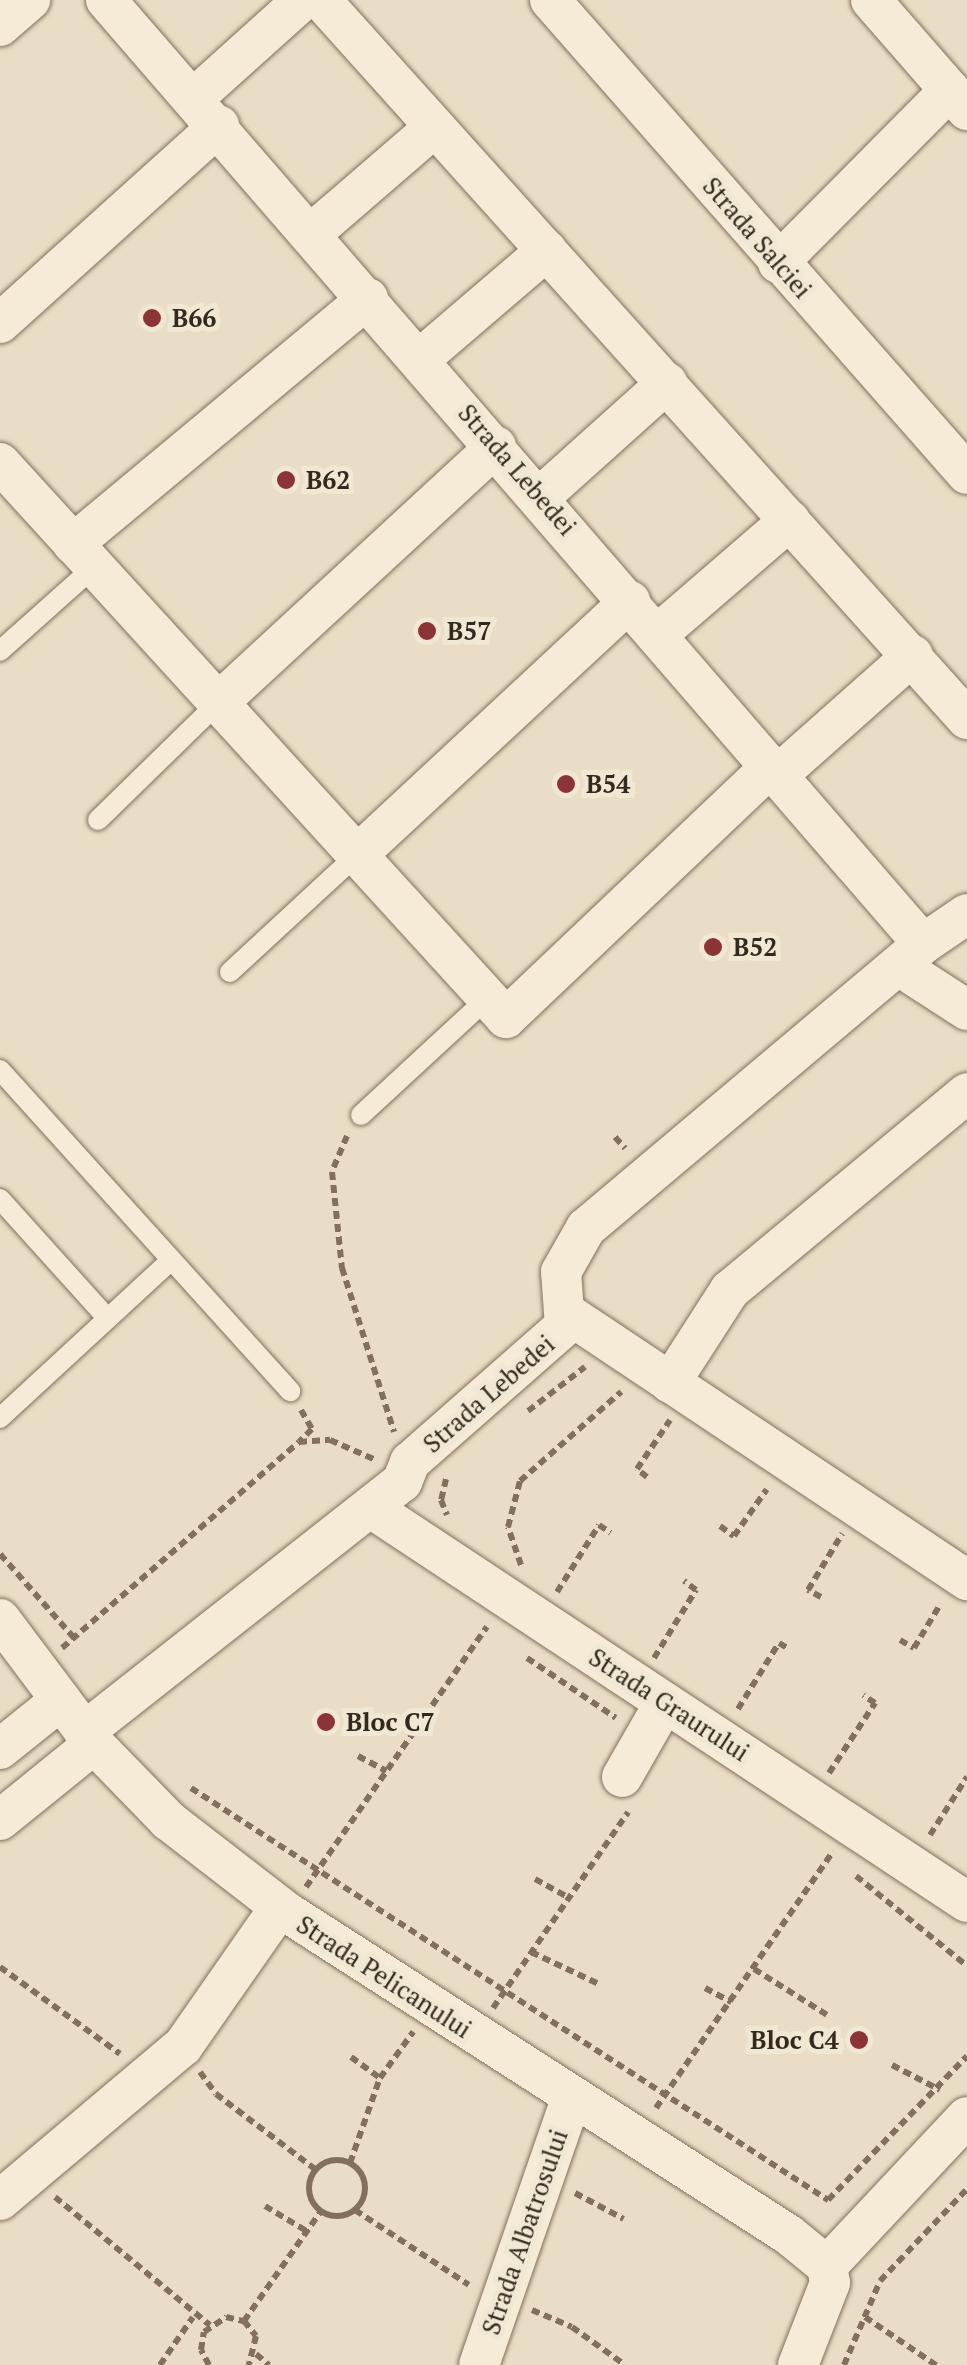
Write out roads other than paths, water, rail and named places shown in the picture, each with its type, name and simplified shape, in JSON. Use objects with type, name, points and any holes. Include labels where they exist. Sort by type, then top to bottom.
[{"type":"street","points":[[0,26],[30,0]]},
{"type":"street","name":"Strada Lebedei","points":[[106,0],[775,770],[910,955]]},
{"type":"street","points":[[0,323],[207,112],[304,0]]},
{"type":"street","points":[[321,0],[967,719]]},
{"type":"street","name":"Strada Salciei","points":[[550,0],[967,474]]},
{"type":"street","points":[[778,263],[958,100],[871,0]]},
{"type":"street","points":[[312,233],[436,127]]},
{"type":"street","points":[[420,358],[546,250]]},
{"type":"street","points":[[84,556],[368,298]]},
{"type":"street","points":[[540,497],[667,383]]},
{"type":"street","points":[[218,702],[496,446]]},
{"type":"street","points":[[0,464],[506,1018],[775,770],[912,655]]},
{"type":"street","points":[[658,634],[790,520]]},
{"type":"street","points":[[357,855],[630,602]]},
{"type":"street","name":"Strada Lebedei","points":[[0,1749],[70,1711],[372,1508],[556,1337],[568,1314],[560,1272],[586,1228],[910,955],[967,914]]},
{"type":"street","points":[[910,955],[967,1010]]},
{"type":"street","points":[[668,1382],[730,1290],[967,1093]]},
{"type":"street","points":[[568,1314],[963,1577]]},
{"type":"street","name":"Strada Graurului","points":[[372,1508],[537,1595],[829,1791],[967,1902]]},
{"type":"street","name":"Strada Pelicanului","points":[[0,1619],[70,1711],[168,1820],[284,1910],[571,2100],[789,2235],[827,2266]]},
{"type":"street","points":[[627,1791],[651,1673]]},
{"type":"street","name":"Strada Lebedei","points":[[0,1820],[70,1711]]},
{"type":"street","points":[[16,2188],[152,2077],[183,2046],[284,1910]]},
{"type":"street","name":"Strada Albatrosului","points":[[478,2365],[571,2100]]},
{"type":"street","points":[[798,2365],[830,2283],[827,2266],[957,2107]]},
{"type":"lane","points":[[0,651],[84,556]]},
{"type":"lane","points":[[98,820],[218,702]]},
{"type":"lane","points":[[230,972],[357,855]]},
{"type":"lane","points":[[362,1114],[488,998]]},
{"type":"lane","points":[[0,1070],[290,1391]]},
{"type":"lane","points":[[0,1199],[107,1318]]},
{"type":"lane","points":[[0,1418],[170,1260]]},
{"type":"place","name":"B66","points":[[152,318]]},
{"type":"place","name":"B62","points":[[286,480]]},
{"type":"place","name":"B57","points":[[427,631]]},
{"type":"place","name":"B54","points":[[566,784]]},
{"type":"place","name":"B52","points":[[713,947]]},
{"type":"place","name":"Bloc C7","points":[[326,1722]]},
{"type":"place","name":"Bloc C4","points":[[859,2040]]}]
